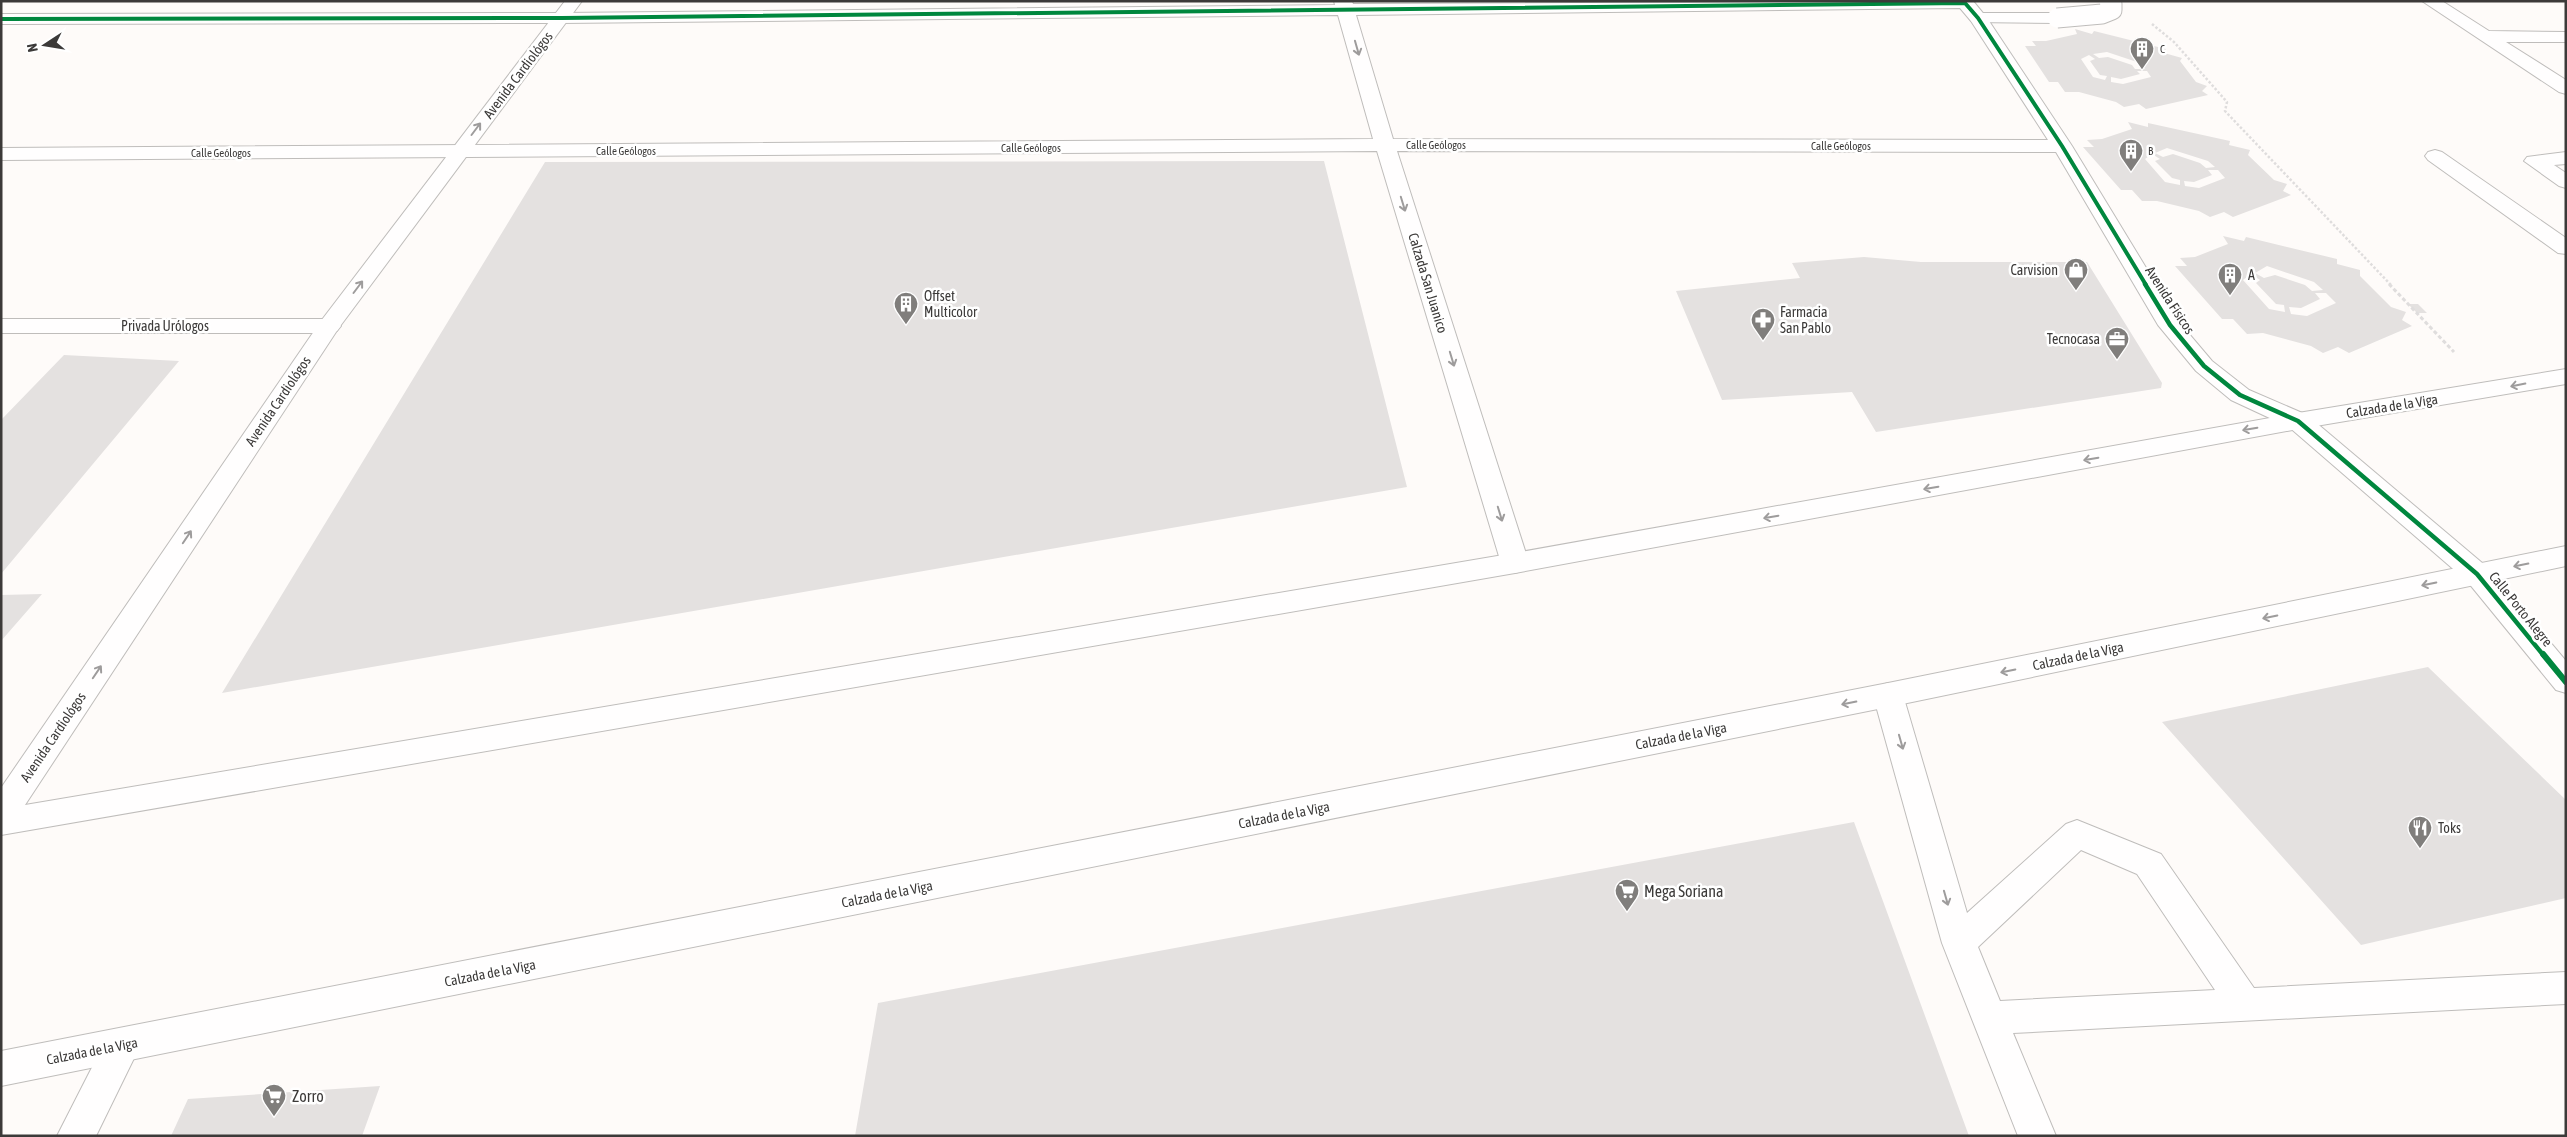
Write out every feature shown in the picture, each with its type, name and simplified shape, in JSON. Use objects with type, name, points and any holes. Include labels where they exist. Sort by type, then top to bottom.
[{"type":"street","name":"Avenida Cardiológos","points":[[1,814],[329,326],[574,1]]},
{"type":"street","points":[[1972,11],[2010,1]]},
{"type":"street","points":[[1,19],[562,18],[1345,6],[1972,11],[2057,18],[2102,14],[2112,10],[2112,4],[2109,1]]},
{"type":"street","points":[[2430,1],[2563,84]]},
{"type":"street","name":"Calzada San Juanico","points":[[1345,6],[1385,145],[1515,563]]},
{"type":"street","name":"Avenida Físicos","points":[[1972,11],[2062,146],[2170,325],[2204,366],[2240,395],[2298,421],[2477,574]]},
{"type":"street","points":[[2485,36],[2566,37]]},
{"type":"street","name":"Calle Geólogos","points":[[1,154],[458,153],[1385,145],[2062,146]]},
{"type":"street","points":[[2435,156],[2566,248]]},
{"type":"street","points":[[2566,158],[2534,161],[2566,182]]},
{"type":"street","name":"Privada Urólogos","points":[[1,326],[329,326]]},
{"type":"street","name":"Calzada de la Viga","points":[[1,822],[1515,563],[2298,421],[2566,376]]},
{"type":"street","name":"Calzada de la Viga","points":[[1,1068],[122,1046],[1888,696],[2566,556]]},
{"type":"street","name":"Calle Porto Alegre","points":[[2477,574],[2566,682]]},
{"type":"street","points":[[1888,696],[1959,943],[2038,1136]]},
{"type":"street","points":[[1959,943],[2077,834],[2149,864],[2246,1006]]},
{"type":"street","points":[[1989,1018],[2566,988]]},
{"type":"street","points":[[76,1136],[122,1046]]},
{"type":"path","points":[[2150,23],[2174,42],[2228,102],[2224,111],[2490,390]]},
{"type":"building","name":"C","points":[[2075,29],[2092,34],[2094,31],[2166,49],[2164,53],[2182,58],[2180,61],[2196,82],[2207,86],[2202,91],[2208,95],[2146,109],[2139,104],[2124,107],[2116,102],[2079,92],[2065,92],[2058,82],[2049,82],[2025,46],[2036,46],[2032,41],[2046,41],[2077,34]],"holes":[[[2107,52],[2140,63],[2145,69],[2135,69],[2132,65],[2108,57],[2099,58],[2093,54]],[[2089,55],[2095,59],[2090,61],[2100,75],[2107,76],[2105,80],[2093,77],[2081,59]],[[2137,71],[2147,71],[2151,77],[2123,84],[2111,82],[2111,77],[2121,79],[2140,74]]]},
{"type":"building","name":"B","points":[[2128,122],[2148,127],[2148,123],[2230,141],[2229,145],[2250,150],[2248,155],[2274,180],[2287,184],[2283,191],[2291,195],[2233,217],[2224,212],[2210,217],[2199,211],[2157,201],[2142,201],[2132,190],[2121,190],[2083,147],[2094,147],[2087,140],[2102,139],[2132,129]],"holes":[[[2167,148],[2208,161],[2215,167],[2206,168],[2200,163],[2173,154],[2163,157],[2155,153]],[[2152,154],[2160,159],[2155,161],[2172,178],[2180,180],[2180,185],[2165,182],[2145,159]],[[2208,170],[2218,170],[2225,178],[2199,188],[2185,186],[2184,181],[2194,182],[2212,175]]]},
{"type":"building","name":"Offset Multicolor","points":[[1324,161],[1407,487],[222,693],[545,162]]},
{"type":"building","name":"A","points":[[2223,236],[2244,241],[2246,237],[2337,259],[2337,264],[2360,270],[2360,276],[2391,307],[2406,312],[2402,320],[2412,326],[2349,353],[2338,347],[2323,353],[2311,346],[2263,333],[2247,334],[2233,319],[2222,319],[2175,266],[2187,266],[2180,258],[2195,257],[2228,244]],"holes":[[[2267,266],[2314,282],[2323,290],[2312,291],[2305,285],[2275,275],[2264,278],[2255,273]],[[2251,274],[2260,280],[2256,283],[2276,304],[2284,305],[2285,312],[2269,309],[2243,280]],[[2315,293],[2326,293],[2336,303],[2307,316],[2291,314],[2289,307],[2301,308],[2320,299]]]},
{"type":"building","points":[[1864,257],[1921,262],[2087,262],[2162,383],[2161,388],[1876,432],[1852,392],[1722,400],[1676,291],[1800,278],[1792,263]]},
{"type":"building","points":[[2408,304],[2418,304],[2427,313],[2417,313]]},
{"type":"building","points":[[64,355],[179,361],[1,574],[1,420]]},
{"type":"building","points":[[42,594],[1,641],[1,595]]},
{"type":"building","name":"Toks","points":[[2428,667],[2566,800],[2566,898],[2361,945],[2162,722]]},
{"type":"building","name":"Mega Soriana","points":[[1854,822],[1969,1136],[855,1136],[878,1003]]},
{"type":"building","name":"Zorro","points":[[380,1086],[362,1136],[171,1136],[188,1099]]},
{"type":"cycle path","points":[[1,19],[562,18],[1965,3],[1978,18],[2062,146],[2170,325],[2204,366],[2240,395],[2298,421],[2477,574],[2566,682]]},
{"type":"place","name":"C","points":[[2142,70]]},
{"type":"place","name":"B","points":[[2131,172]]},
{"type":"place","name":"Carvision","points":[[2076,291]]},
{"type":"place","name":"A","points":[[2230,296]]},
{"type":"place","name":"Offset Multicolor","points":[[906,325]]},
{"type":"place","name":"Farmacia San Pablo","points":[[1763,341]]},
{"type":"place","name":"Tecnocasa","points":[[2117,360]]},
{"type":"place","name":"Toks","points":[[2420,849]]},
{"type":"place","name":"Mega Soriana","points":[[1627,912]]},
{"type":"place","name":"Zorro","points":[[274,1117]]}]
